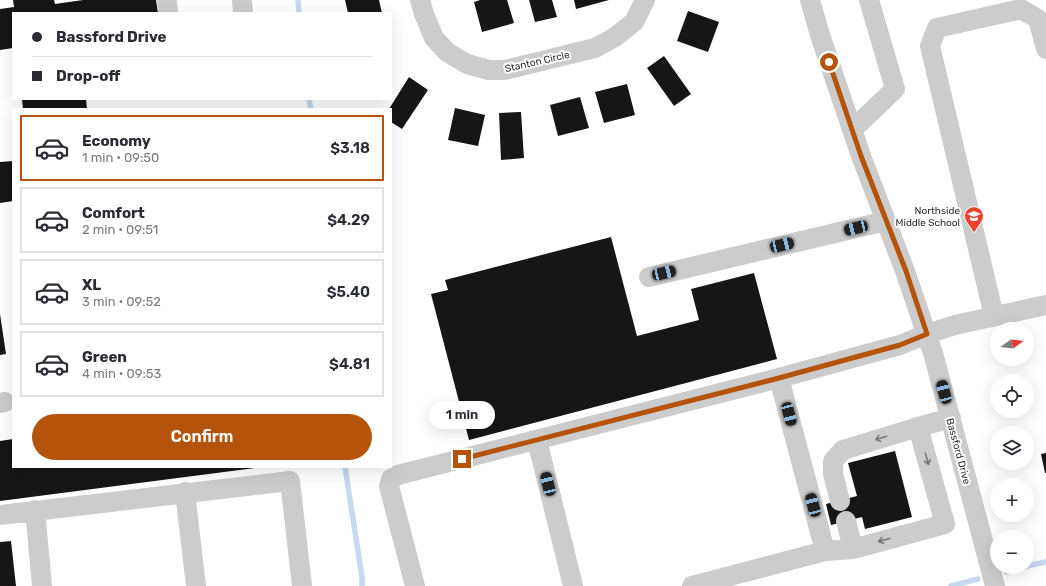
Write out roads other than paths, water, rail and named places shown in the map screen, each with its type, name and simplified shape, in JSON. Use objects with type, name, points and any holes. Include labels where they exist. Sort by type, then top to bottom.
[{"type":"street","points":[[167,0],[168,12]]},
{"type":"street","points":[[242,0],[243,12]]},
{"type":"street","name":"Stanton Circle","points":[[420,0],[434,38],[447,52],[467,64],[489,70],[505,70],[594,48],[615,37],[634,22],[645,0]]},
{"type":"street","name":"Bassford Drive","points":[[810,0],[820,35],[852,130],[906,271],[934,353],[995,586]]},
{"type":"street","points":[[852,130],[895,89],[869,0]]},
{"type":"street","points":[[994,316],[930,46],[937,28],[1021,10],[1038,19],[1046,49]]},
{"type":"street","points":[[649,277],[886,221]]},
{"type":"street","points":[[415,586],[389,486],[391,480],[398,475],[779,378],[900,345],[927,334],[956,325],[1046,304]]},
{"type":"street","points":[[779,378],[825,551]]},
{"type":"street","points":[[840,501],[833,474],[833,462],[843,450],[951,418]]},
{"type":"street","points":[[692,586],[825,551],[853,548],[945,524],[918,427]]},
{"type":"street","points":[[538,440],[573,586]]},
{"type":"street","points":[[0,515],[185,492],[290,481],[302,586]]},
{"type":"street","points":[[185,492],[196,586]]},
{"type":"street","points":[[36,510],[42,586]]},
{"type":"street","points":[[846,521],[853,548]]},
{"type":"waterway","points":[[298,0],[299,12]]},
{"type":"waterway","points":[[309,100],[311,108]]},
{"type":"waterway","points":[[345,468],[362,577],[362,586]]},
{"type":"waterway","points":[[1034,565],[1046,562]]},
{"type":"waterway","points":[[951,586],[978,579]]},
{"type":"place","name":"Northside Middle School","points":[[974,233]]}]
